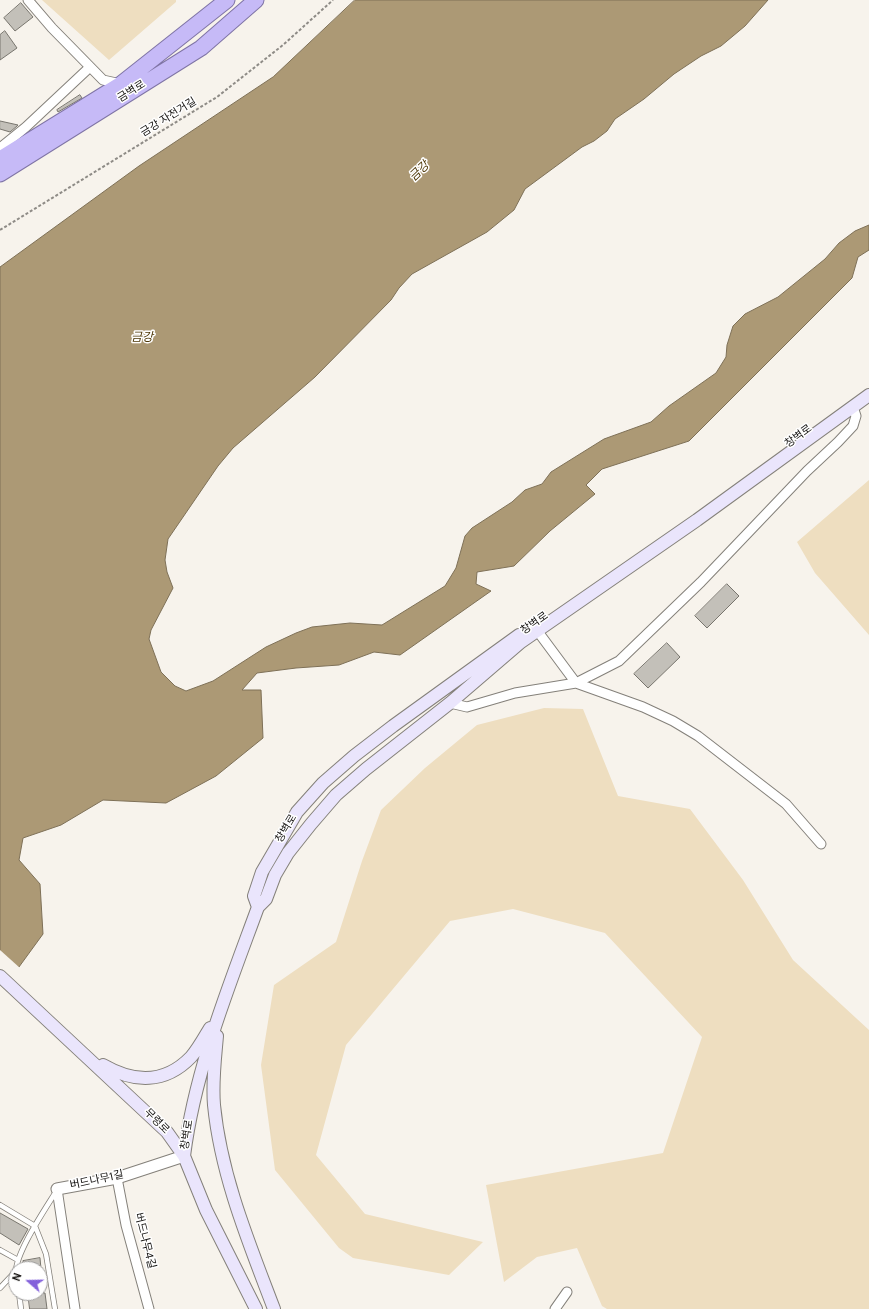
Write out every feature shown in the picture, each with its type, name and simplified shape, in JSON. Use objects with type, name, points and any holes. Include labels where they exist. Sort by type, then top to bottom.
[{"type":"highway","name":"금벽로","points":[[0,159],[121,84],[227,0]]},
{"type":"highway","name":"금벽로","points":[[0,174],[200,48],[256,0]]},
{"type":"main road","name":"창벽로","points":[[184,1156],[188,1128],[207,1049],[258,907],[266,899],[275,875],[288,853],[336,795],[450,703],[521,642],[535,628],[869,386]]},
{"type":"main road","name":"창벽로","points":[[258,907],[254,896],[262,872],[297,812],[323,783],[354,756],[393,726],[703,515],[869,395]]},
{"type":"main road","name":"무령로","points":[[0,976],[167,1132],[184,1156],[206,1210],[256,1309]]},
{"type":"main road","points":[[86,1056],[116,1073],[141,1079],[169,1074],[191,1057],[218,1017]]},
{"type":"main road","points":[[218,1017],[214,1091],[219,1143],[230,1185],[274,1309]]},
{"type":"street","points":[[28,0],[52,28],[103,80],[121,84]]},
{"type":"street","points":[[0,148],[26,127],[90,67]]},
{"type":"street","points":[[450,703],[467,707],[515,693],[576,683],[619,661],[701,582],[807,471],[853,426],[856,416],[854,407]]},
{"type":"street","points":[[535,628],[576,683],[643,707],[673,721],[698,736],[786,804],[821,844]]},
{"type":"street","name":"버드나무1길","points":[[75,1309],[57,1189],[116,1178],[184,1156]]},
{"type":"street","name":"버드나무4길","points":[[116,1178],[148,1309]]},
{"type":"street","points":[[555,1309],[568,1292]]},
{"type":"lane","points":[[0,1250],[18,1260],[35,1226],[57,1189]]},
{"type":"lane","points":[[0,1205],[35,1226],[46,1254],[55,1309]]},
{"type":"lane","points":[[0,1288],[8,1281]]},
{"type":"path","name":"금강 자전거길","points":[[0,230],[218,97],[283,45],[333,0]]},
{"type":"shaded area","points":[[42,0],[176,0],[176,2],[109,60]]},
{"type":"shaded area","points":[[869,480],[869,635],[815,573],[797,542]]},
{"type":"shaded area","points":[[544,708],[583,709],[618,796],[690,809],[743,880],[793,960],[869,1030],[869,1309],[607,1309],[602,1306],[577,1248],[537,1257],[504,1282],[486,1185],[663,1153],[702,1037],[605,933],[513,909],[450,921],[346,1045],[316,1155],[365,1214],[483,1242],[449,1275],[353,1258],[339,1248],[275,1170],[261,1065],[274,985],[336,942],[362,861],[381,810],[425,768],[477,725]]},
{"type":"water","name":"금강","points":[[355,0],[768,0],[745,26],[721,46],[701,56],[674,74],[644,99],[615,119],[607,131],[594,141],[582,147],[525,189],[514,210],[487,232],[412,274],[399,288],[391,300],[315,377],[233,448],[218,466],[168,539],[165,560],[167,572],[173,588],[151,630],[149,639],[161,672],[175,686],[186,691],[213,681],[266,647],[312,627],[350,623],[382,625],[445,586],[456,568],[465,536],[472,528],[512,502],[525,490],[542,484],[551,472],[604,439],[651,422],[669,406],[716,373],[726,357],[727,345],[733,326],[745,314],[778,297],[825,259],[839,243],[855,231],[869,225],[869,250],[858,257],[852,278],[689,441],[602,469],[586,485],[595,494],[550,531],[514,566],[477,572],[476,584],[491,591],[400,655],[374,652],[339,665],[257,673],[242,690],[261,690],[263,738],[216,776],[166,803],[103,800],[61,825],[23,838],[19,860],[40,884],[43,934],[0,993],[0,267],[139,166],[273,77]]},
{"type":"pier","points":[[0,950],[20,968],[0,995]]},
{"type":"building","points":[[21,3],[33,17],[15,31],[4,18]]},
{"type":"building","points":[[5,31],[17,48],[0,60],[0,35]]},
{"type":"building","points":[[80,95],[82,98],[58,112],[57,110]]},
{"type":"building","points":[[0,121],[18,125],[10,132],[0,129]]},
{"type":"building","points":[[727,584],[739,596],[707,628],[695,616]]},
{"type":"building","points":[[667,643],[680,657],[648,688],[634,674]]},
{"type":"building","points":[[0,1213],[28,1229],[19,1245],[0,1233]]},
{"type":"building","points":[[40,1258],[40,1261],[23,1261]]},
{"type":"building","points":[[29,1301],[46,1301],[47,1309],[30,1309]]}]
